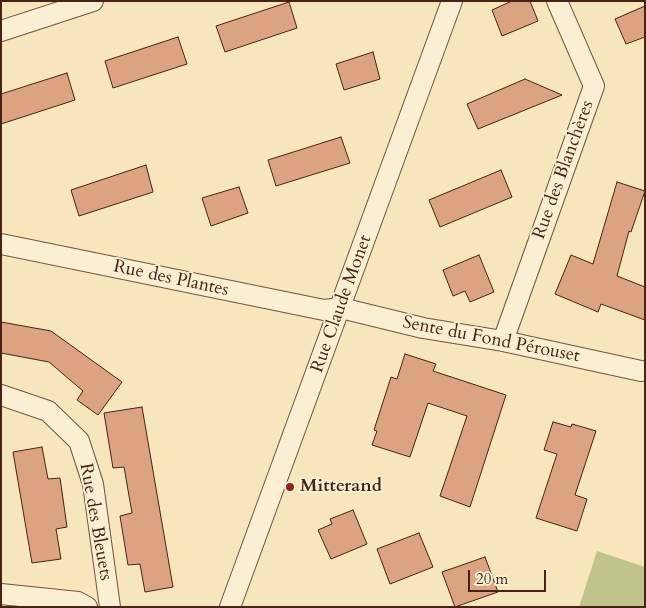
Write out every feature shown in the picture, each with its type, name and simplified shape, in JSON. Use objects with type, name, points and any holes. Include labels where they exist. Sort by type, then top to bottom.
[{"type":"street","points":[[1,31],[93,1]]},
{"type":"street","name":"Rue Claude Monet","points":[[230,607],[452,1]]},
{"type":"street","name":"Rue des Blanchères","points":[[504,341],[594,86],[557,1]]},
{"type":"street","name":"Rue des Plantes","points":[[1,244],[324,310],[341,308]]},
{"type":"street","name":"Sente du Fond Pérouset","points":[[341,308],[422,328],[504,341],[641,371]]},
{"type":"street","name":"Rue des Bleuets","points":[[1,395],[48,411],[79,441],[92,484],[110,607]]},
{"type":"street","name":"Rue des Bleuets","points":[[1,594],[78,602],[87,607]]},
{"type":"green space","points":[[597,551],[645,567],[645,607],[579,607]]},
{"type":"building","points":[[512,1],[530,1],[538,21],[502,36],[492,10]]},
{"type":"building","points":[[289,2],[297,28],[225,52],[216,26]]},
{"type":"building","points":[[645,6],[645,37],[626,44],[615,19]]},
{"type":"building","points":[[178,37],[187,64],[113,88],[105,61]]},
{"type":"building","points":[[373,52],[380,79],[344,90],[336,64]]},
{"type":"building","points":[[67,73],[75,100],[1,124],[1,94]]},
{"type":"building","points":[[525,79],[562,95],[478,129],[467,104]]},
{"type":"building","points":[[341,137],[350,163],[276,186],[268,160]]},
{"type":"building","points":[[146,165],[153,192],[79,216],[71,190]]},
{"type":"building","points":[[501,170],[512,197],[440,227],[429,200]]},
{"type":"building","points":[[617,182],[645,191],[631,232],[629,231],[617,276],[645,287],[645,320],[601,304],[598,312],[555,294],[571,255],[593,264]]},
{"type":"building","points":[[239,187],[248,213],[211,226],[202,198]]},
{"type":"building","points":[[479,255],[494,292],[470,302],[465,291],[453,296],[443,270]]},
{"type":"building","points":[[1,322],[51,331],[122,382],[98,415],[77,400],[83,391],[49,362],[1,353]]},
{"type":"building","points":[[405,354],[436,364],[433,371],[506,395],[470,507],[440,496],[467,416],[428,403],[410,457],[372,445],[377,431],[374,430],[391,377],[397,379]]},
{"type":"building","points":[[142,407],[173,587],[145,592],[140,564],[128,565],[120,516],[132,513],[124,467],[113,468],[104,413]]},
{"type":"building","points":[[553,422],[571,427],[572,424],[596,431],[575,495],[587,499],[577,531],[536,518],[557,454],[544,450]]},
{"type":"building","points":[[42,447],[48,479],[60,478],[67,527],[56,529],[61,559],[32,563],[13,452]]},
{"type":"building","points":[[353,510],[367,544],[331,559],[318,530],[332,524],[330,519]]},
{"type":"building","points":[[419,533],[433,567],[390,584],[377,549]]},
{"type":"building","points":[[485,557],[498,592],[455,607],[442,572]]},
{"type":"place","name":"Mitterand","points":[[290,487]]}]
